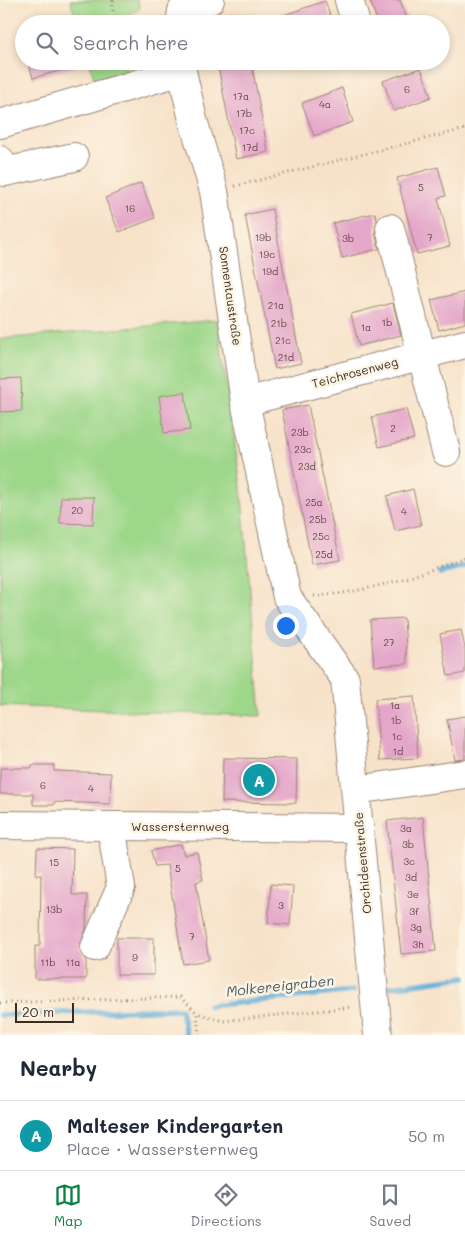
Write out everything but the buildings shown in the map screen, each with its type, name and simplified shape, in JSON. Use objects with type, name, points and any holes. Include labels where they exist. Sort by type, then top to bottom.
[{"type":"street","points":[[181,15],[182,10],[210,0]]},
{"type":"street","points":[[349,0],[353,15]]},
{"type":"street","name":"Sonnentaustraße","points":[[0,124],[169,70]]},
{"type":"street","name":"Sonnentaustraße","points":[[183,70],[193,120],[214,191],[245,402],[287,597],[345,679],[346,692]]},
{"type":"street","points":[[0,160],[5,172],[74,157]]},
{"type":"street","points":[[390,228],[420,355],[446,452]]},
{"type":"street","name":"Teichrosenweg","points":[[245,402],[465,344]]},
{"type":"street","name":"Orchideenstraße","points":[[346,692],[378,1035]]},
{"type":"street","points":[[356,790],[465,774]]},
{"type":"street","name":"Wassersternweg","points":[[0,826],[360,828]]},
{"type":"street","points":[[95,947],[121,887],[110,826]]},
{"type":"path","points":[[113,0],[113,15]]},
{"type":"path","points":[[214,191],[465,129]]},
{"type":"path","points":[[287,597],[346,594],[425,572],[465,557]]},
{"type":"path","points":[[0,1003],[180,997],[197,1013],[223,1021],[376,1005]]},
{"type":"path","points":[[197,1013],[200,1035]]},
{"type":"green space","points":[[70,0],[137,0],[140,8],[130,15],[75,15]]},
{"type":"green space","points":[[92,70],[126,70],[127,72],[95,82]]},
{"type":"green space","points":[[217,320],[241,487],[261,716],[0,706],[0,339]]},
{"type":"waterway","points":[[440,573],[465,567]]},
{"type":"waterway","name":"Molkereigraben","points":[[390,987],[465,977]]},
{"type":"waterway","name":"Molkereigraben","points":[[209,1006],[353,991]]},
{"type":"waterway","name":"Molkereigraben","points":[[0,1015],[181,1009],[186,1035]]},
{"type":"place","name":"Malteser Kindergarten","points":[[259,780]]}]
